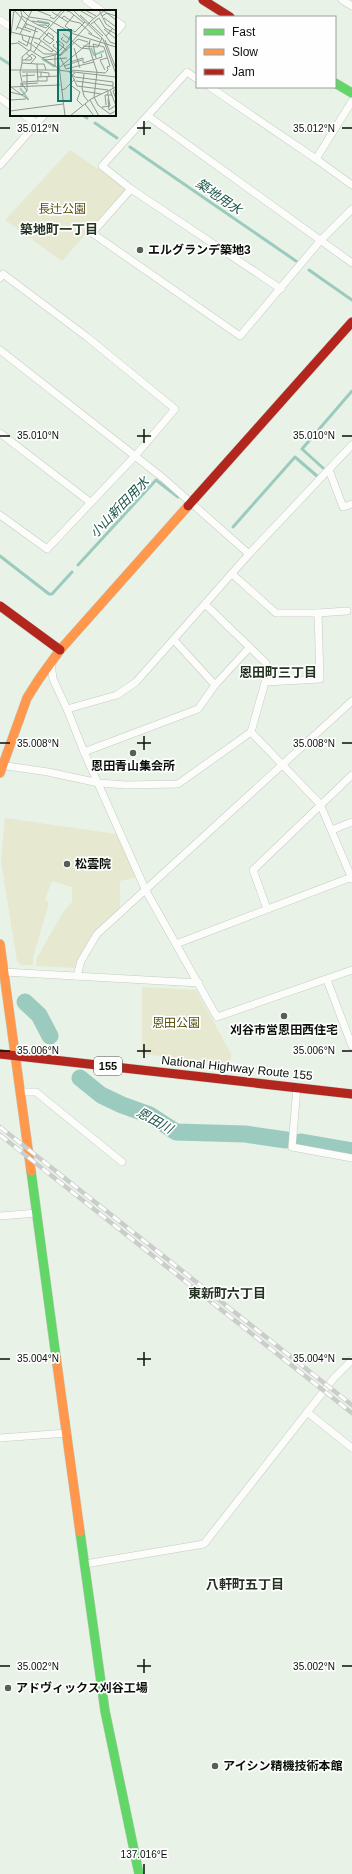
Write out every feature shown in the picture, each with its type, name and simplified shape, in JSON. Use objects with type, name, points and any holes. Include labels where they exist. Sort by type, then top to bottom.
[{"type":"main road","points":[[203,0],[228,16]]},
{"type":"main road","points":[[336,84],[352,93]]},
{"type":"main road","points":[[1,767],[28,698],[60,650],[352,322]]},
{"type":"main road","points":[[0,606],[60,650]]},
{"type":"main road","points":[[0,944],[10,1007],[15,1056],[105,1711],[139,1874]]},
{"type":"main road","name":"National Highway Route 155","points":[[0,1054],[352,1094]]},
{"type":"street","points":[[86,0],[101,10]]},
{"type":"street","points":[[342,0],[352,6]]},
{"type":"street","points":[[0,20],[10,26]]},
{"type":"street","points":[[116,21],[122,25],[116,32]]},
{"type":"street","points":[[196,78],[186,72],[102,166],[132,189],[281,290]]},
{"type":"street","points":[[211,88],[352,185]]},
{"type":"street","points":[[0,98],[10,105]]},
{"type":"street","points":[[316,159],[352,100]]},
{"type":"street","points":[[25,116],[37,124]]},
{"type":"street","points":[[0,165],[43,116]]},
{"type":"street","points":[[148,116],[352,263]]},
{"type":"street","points":[[132,189],[92,233],[240,336],[281,290],[320,241],[352,209]]},
{"type":"street","points":[[0,278],[3,274],[87,337],[175,409],[135,456],[47,549],[0,515]]},
{"type":"street","points":[[0,350],[60,395],[163,478],[248,554]]},
{"type":"street","points":[[0,433],[90,502]]},
{"type":"street","points":[[67,709],[117,695],[128,689],[136,682],[206,605],[248,554],[352,445]]},
{"type":"street","points":[[329,470],[342,507],[352,504]]},
{"type":"street","points":[[232,574],[276,613],[347,611]]},
{"type":"street","points":[[1,767],[48,772],[99,783],[133,785],[178,784],[251,732],[266,682],[268,672],[266,664],[206,605]]},
{"type":"street","points":[[266,682],[320,680],[318,613]]},
{"type":"street","points":[[174,640],[216,685]]},
{"type":"street","points":[[84,752],[198,709],[216,685],[249,648]]},
{"type":"street","points":[[51,663],[53,678],[84,752],[146,891],[217,1017],[327,980],[352,970]]},
{"type":"street","points":[[77,976],[81,961],[97,934],[352,702]]},
{"type":"street","points":[[176,944],[352,877],[320,804],[251,732]]},
{"type":"street","points":[[267,909],[253,870],[352,774]]},
{"type":"street","points":[[332,830],[352,822]]},
{"type":"street","points":[[4,972],[198,983]]},
{"type":"street","points":[[327,980],[352,1046]]},
{"type":"street","points":[[0,1003],[10,1007]]},
{"type":"street","points":[[297,1087],[292,1147],[352,1158]]},
{"type":"street","points":[[21,1092],[36,1092],[122,1162]]},
{"type":"street","points":[[0,1216],[37,1213]]},
{"type":"street","points":[[85,1564],[204,1544],[334,1378],[352,1360]]},
{"type":"street","points":[[307,1412],[352,1448]]},
{"type":"street","points":[[0,1438],[67,1433]]},
{"type":"green space","name":"長辻公園","points":[[70,150],[126,188],[62,261],[5,220]]},
{"type":"green space","name":"松雲院","points":[[5,818],[116,834],[137,877],[120,881],[120,908],[105,922],[89,941],[76,968],[36,966],[37,958],[63,912],[72,902],[72,887],[52,881],[45,899],[49,903],[33,957],[33,965],[21,965],[17,961],[1,861]]},
{"type":"green space","name":"恩田公園","points":[[142,987],[196,990],[231,1054],[230,1064],[142,1054]]},
{"type":"waterway","name":"築地用水","points":[[0,58],[10,64]]},
{"type":"waterway","name":"築地用水","points":[[95,123],[117,138]]},
{"type":"waterway","name":"築地用水","points":[[130,147],[296,261]]},
{"type":"waterway","name":"築地用水","points":[[309,270],[352,300]]},
{"type":"waterway","name":"小山新田用水","points":[[323,468],[302,449],[352,391]]},
{"type":"waterway","name":"小山新田用水","points":[[233,527],[295,457],[317,476]]},
{"type":"waterway","name":"小山新田用水","points":[[78,565],[156,480],[178,497]]},
{"type":"waterway","name":"小山新田用水","points":[[0,556],[49,594],[52,594],[72,572]]},
{"type":"waterway","name":"恩田川","points":[[25,1002],[39,1015],[50,1036]]},
{"type":"waterway","name":"恩田川","points":[[80,1078],[101,1095],[122,1105],[150,1115],[176,1132],[245,1134],[286,1140]]},
{"type":"waterway","name":"恩田川","points":[[300,1142],[352,1151]]},
{"type":"railway","points":[[0,1127],[352,1405]]},
{"type":"railway","points":[[0,1135],[352,1413]]},
{"type":"traffic: fast","points":[[336,84],[352,93]]},
{"type":"traffic: fast","points":[[31,1171],[56,1357]]},
{"type":"traffic: fast","points":[[80,1532],[105,1711],[139,1874]]},
{"type":"traffic: slow","points":[[0,773],[27,698],[39,679],[60,650],[188,506]]},
{"type":"traffic: slow","points":[[0,944],[31,1171]]},
{"type":"traffic: slow","points":[[56,1357],[80,1532]]},
{"type":"traffic: jam","points":[[203,0],[228,16]]},
{"type":"traffic: jam","points":[[188,506],[352,322]]},
{"type":"traffic: jam","points":[[0,606],[60,650]]},
{"type":"traffic: jam","points":[[0,1054],[352,1094]]},
{"type":"place","name":"エルグランデ築地3","points":[[140,250]]},
{"type":"place","name":"恩田青山集会所","points":[[133,753]]},
{"type":"place","name":"松雲院","points":[[67,864]]},
{"type":"place","name":"刈谷市営恩田西住宅","points":[[284,1016]]},
{"type":"place","name":"アドヴィックス刈谷工場","points":[[8,1688]]},
{"type":"place","name":"アイシン精機技術本館","points":[[215,1766]]},
{"type":"district","name":"築地町一丁目","points":[[59,229]]},
{"type":"district","name":"恩田町三丁目","points":[[278,672]]},
{"type":"district","name":"東新町六丁目","points":[[227,1293]]},
{"type":"district","name":"八軒町五丁目","points":[[245,1584]]}]
